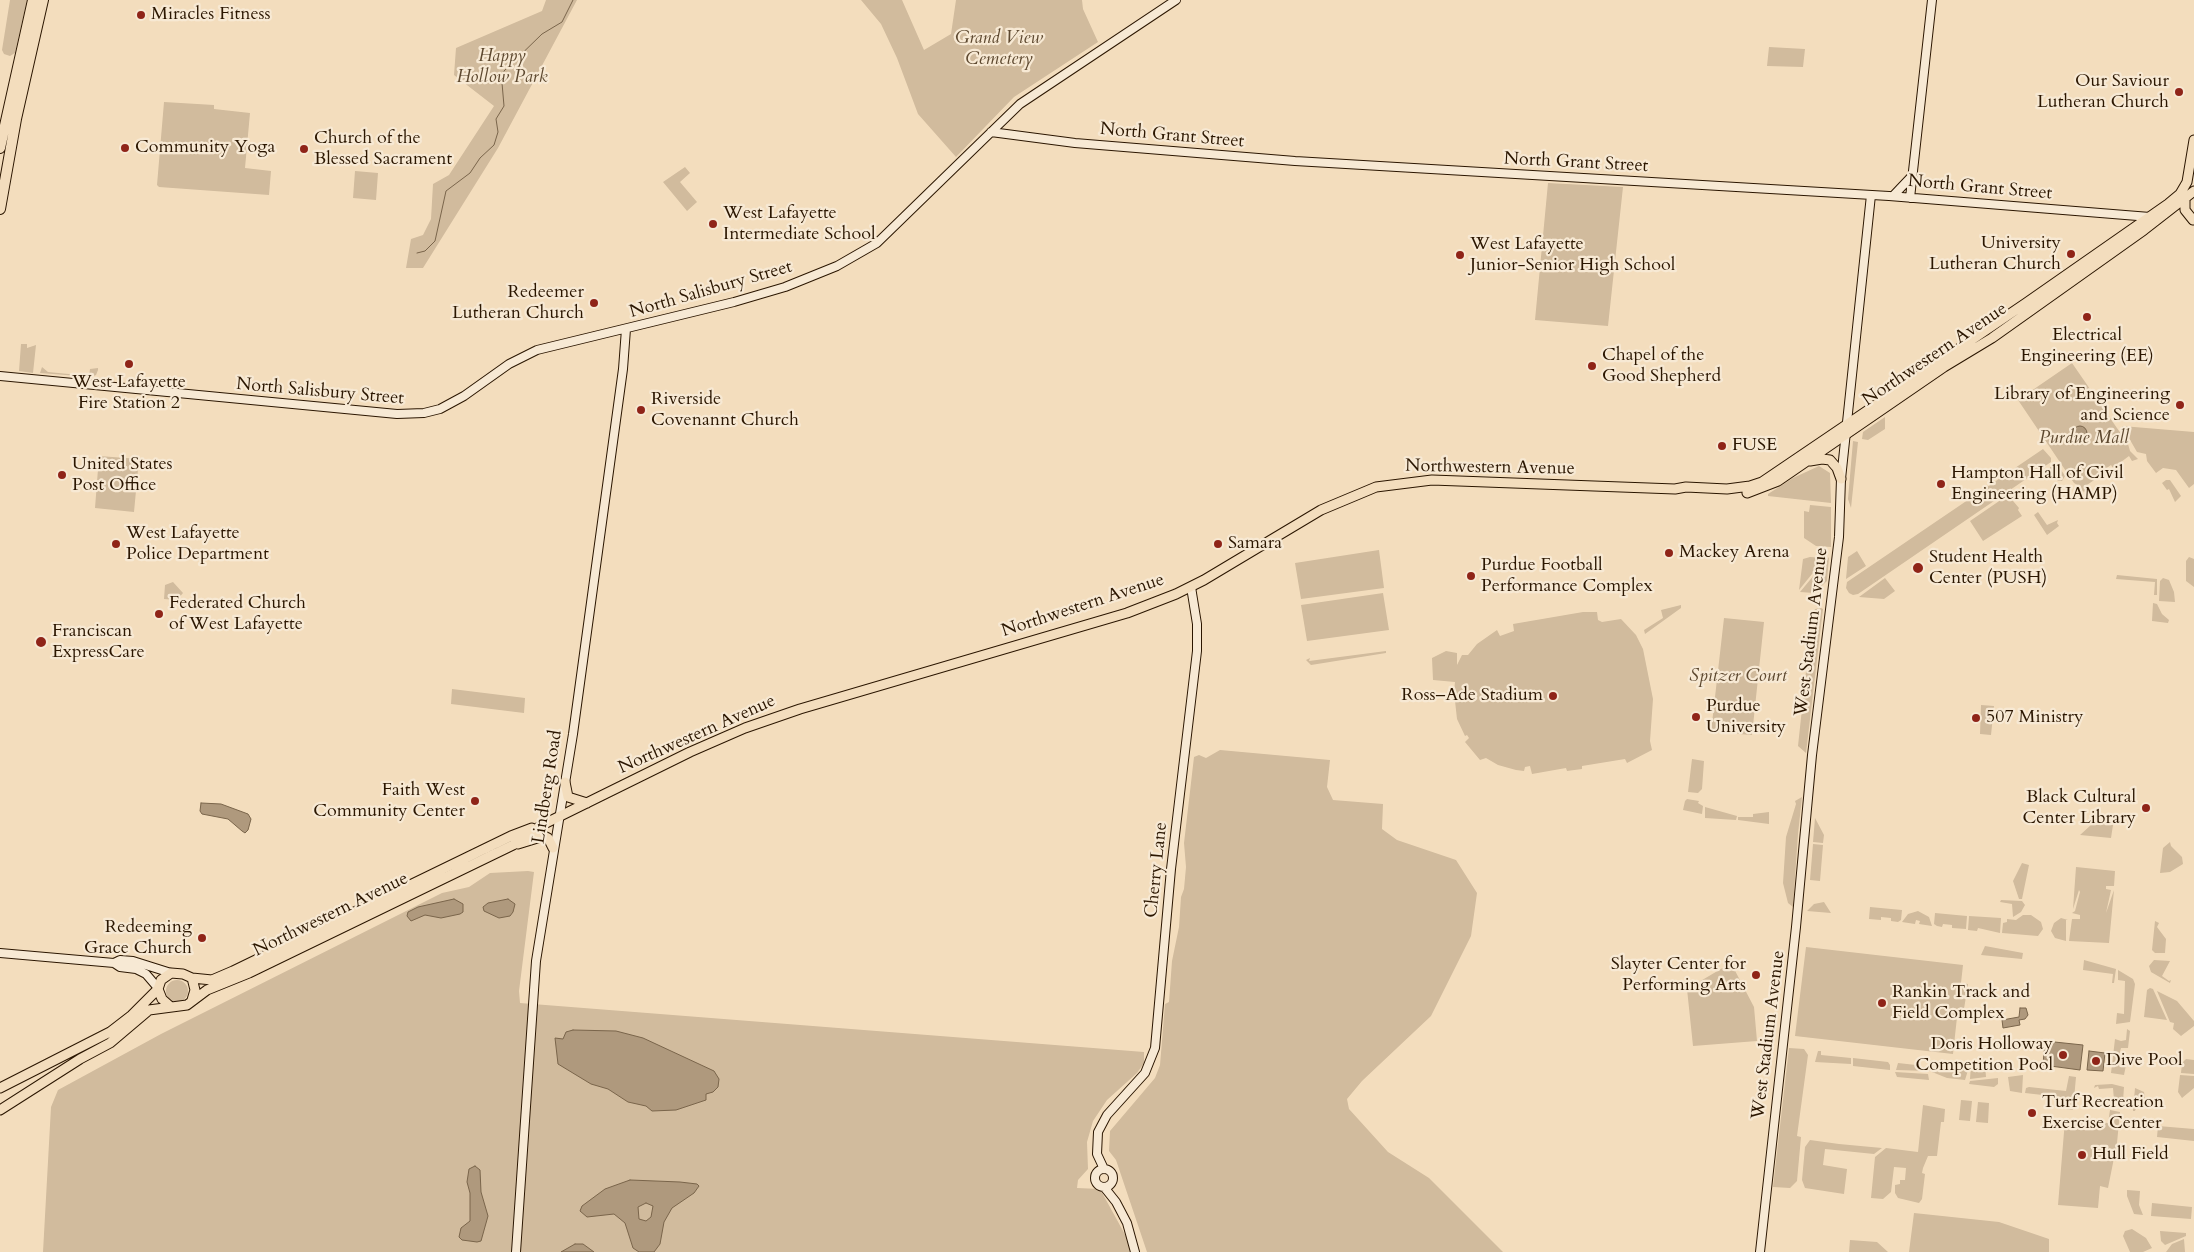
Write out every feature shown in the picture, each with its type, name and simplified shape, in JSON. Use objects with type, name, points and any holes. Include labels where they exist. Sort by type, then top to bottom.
[{"type":"highway","points":[[0,148],[33,0]]},
{"type":"highway","points":[[0,209],[16,120],[43,0]]},
{"type":"main road","points":[[2194,140],[2190,170],[2194,181]]},
{"type":"main road","name":"Northwestern Avenue","points":[[192,978],[212,980],[233,971],[510,836],[536,828],[690,752],[745,728],[800,708],[1127,612],[1191,587],[1320,510],[1376,487],[1432,480],[1675,489],[1686,487],[1727,489],[1750,486],[1775,474],[2150,217],[2180,194],[2187,182],[2190,170]]},
{"type":"main road","name":"Northwestern Avenue","points":[[1675,489],[1685,492],[1726,494],[1753,491],[1778,481],[1944,367],[1992,338],[2160,218],[2194,191]]},
{"type":"main road","points":[[2185,198],[2185,210],[2194,220]]},
{"type":"main road","points":[[1807,461],[1830,460],[1837,468],[1841,479]]},
{"type":"main road","points":[[566,782],[568,797],[587,803]]},
{"type":"main road","name":"Northwestern Avenue","points":[[192,1001],[207,990],[249,973],[513,845],[536,828]]},
{"type":"main road","points":[[513,845],[544,836],[548,838],[553,848]]},
{"type":"main road","points":[[0,1088],[110,1032],[132,1015],[158,988],[163,977],[171,973],[183,974],[192,978],[195,990],[192,1001],[182,1007],[148,1010],[110,1043],[80,1059],[0,1110]]},
{"type":"main road","points":[[158,988],[162,999],[171,1007]]},
{"type":"street","name":"North Salisbury Street","points":[[0,376],[397,414],[424,413],[455,402],[509,364],[538,350],[744,300],[837,266],[878,243],[1020,104],[1176,0]]},
{"type":"street","points":[[1910,198],[1932,0]]},
{"type":"street","name":"North Grant Street","points":[[991,132],[1075,143],[1295,161],[1894,196],[2160,218]]},
{"type":"street","points":[[1894,196],[1905,186],[1913,174]]},
{"type":"street","name":"West Stadium Avenue","points":[[1760,1252],[1796,927],[1811,762],[1838,547],[1841,479],[1871,195]]},
{"type":"street","name":"Lindberg Road","points":[[516,1252],[533,987],[553,848],[566,782],[622,379],[626,329]]},
{"type":"street","name":"North Salisbury Street","points":[[0,381],[168,396],[178,394]]},
{"type":"street","name":"Cherry Lane","points":[[1101,1171],[1097,1154],[1097,1134],[1107,1115],[1145,1073],[1155,1048],[1171,870],[1197,652],[1197,624],[1191,587]]},
{"type":"street","points":[[0,953],[114,963],[120,967],[136,969],[146,974],[158,988]]},
{"type":"street","points":[[114,963],[120,960],[133,961],[171,973]]},
{"type":"street","points":[[1107,1186],[1112,1174],[1101,1171],[1096,1181],[1107,1186],[1116,1202],[1126,1223],[1135,1252]]},
{"type":"green space","points":[[10,0],[27,0],[15,53],[10,56],[4,54],[2,50]]},
{"type":"green space","name":"Happy Hollow Park","points":[[546,0],[577,0],[498,148],[423,268],[406,268],[411,239],[423,235],[431,219],[433,184],[449,175],[494,106],[454,75],[456,48],[542,11]]},
{"type":"green space","name":"Grand View Cemetery","points":[[861,0],[902,0],[924,50],[951,34],[956,0],[1082,0],[1083,9],[1098,42],[1014,97],[956,157],[918,114],[897,58],[881,24]]},
{"type":"green space","points":[[1769,47],[1805,49],[1803,67],[1767,66]]},
{"type":"green space","points":[[164,102],[214,105],[214,109],[250,113],[245,168],[271,171],[269,195],[159,187],[157,185]]},
{"type":"green space","points":[[685,167],[690,173],[680,182],[697,202],[687,211],[663,182]]},
{"type":"green space","points":[[355,171],[378,173],[376,200],[353,198]]},
{"type":"green space","points":[[1548,183],[1623,187],[1608,326],[1535,320]]},
{"type":"green space","points":[[21,344],[27,344],[27,348],[36,345],[33,373],[19,371]]},
{"type":"green space","name":"Purdue Mall","points":[[2072,363],[2128,444],[2130,451],[2138,459],[2132,461],[2129,456],[2113,468],[2111,465],[2098,474],[2100,476],[2084,487],[2087,492],[2080,491],[2079,486],[2074,483],[2018,400]]},
{"type":"green space","points":[[42,367],[48,372],[89,376],[90,369],[98,368],[98,370],[96,375],[91,377],[40,373]]},
{"type":"green space","points":[[1885,417],[1885,429],[1868,440],[1862,439],[1863,432]]},
{"type":"green space","points":[[2122,426],[2194,432],[2194,484],[2189,488],[2176,470],[2163,468],[2156,473],[2147,461],[2146,454],[2137,452]]},
{"type":"green space","points":[[1853,441],[1858,442],[1851,508],[1848,499]]},
{"type":"green space","points":[[2043,449],[2051,458],[2051,462],[1858,594],[1853,595],[1849,593],[1846,588],[1847,582]]},
{"type":"green space","points":[[99,456],[139,459],[134,512],[95,508]]},
{"type":"green space","points":[[2053,464],[2058,465],[2065,476],[2062,481],[2058,481],[2049,469]]},
{"type":"green space","points":[[1819,466],[1830,473],[1831,503],[1768,496],[1768,494],[1793,478]]},
{"type":"green space","points":[[2170,480],[2181,496],[2175,502],[2169,489],[2167,490],[2162,483]]},
{"type":"green space","points":[[2008,495],[2019,508],[2018,510],[2022,516],[1983,541],[1970,521]]},
{"type":"green space","points":[[1810,505],[1831,507],[1831,547],[1816,546],[1804,538],[1804,511],[1809,512]]},
{"type":"green space","points":[[2038,512],[2047,525],[2058,520],[2059,526],[2047,535],[2034,515]]},
{"type":"green space","points":[[1379,550],[1384,588],[1301,599],[1295,563]]},
{"type":"green space","points":[[1857,551],[1866,566],[1846,579],[1848,557]]},
{"type":"green space","points":[[1810,557],[1825,558],[1799,590],[1803,559]]},
{"type":"green space","points":[[1829,557],[1827,581],[1814,593],[1800,592]]},
{"type":"green space","points":[[2189,557],[2194,559],[2194,587],[2186,581],[2186,561]]},
{"type":"green space","points":[[2117,575],[2157,579],[2157,595],[2154,595],[2155,582],[2116,579]]},
{"type":"green space","points":[[1885,578],[1895,591],[1884,599],[1859,597]]},
{"type":"green space","points":[[2163,578],[2169,580],[2174,592],[2175,602],[2159,601],[2160,581]]},
{"type":"green space","points":[[173,582],[183,593],[177,600],[164,599],[165,585]]},
{"type":"green space","points":[[1383,593],[1389,630],[1307,641],[1301,605]]},
{"type":"green space","points":[[2153,603],[2157,604],[2162,614],[2169,620],[2168,623],[2152,621]]},
{"type":"green space","points":[[1681,605],[1681,608],[1645,634],[1644,630],[1663,618],[1661,610]]},
{"type":"green space","points":[[1815,609],[1823,609],[1806,753],[1798,746],[1812,615]]},
{"type":"green space","name":"Ross–Ade Stadium","points":[[1583,612],[1597,612],[1598,620],[1602,622],[1621,619],[1636,635],[1643,649],[1653,699],[1650,741],[1652,750],[1627,763],[1625,759],[1582,766],[1582,769],[1567,771],[1566,768],[1532,774],[1530,766],[1525,767],[1524,771],[1498,765],[1486,758],[1480,760],[1465,742],[1469,738],[1467,735],[1465,736],[1457,719],[1454,692],[1455,682],[1433,680],[1432,658],[1446,651],[1457,653],[1457,665],[1462,655],[1468,655],[1477,644],[1497,630],[1500,636],[1514,631],[1513,624]]},
{"type":"green space","name":"Spitzer Court","points":[[1724,618],[1764,622],[1752,735],[1711,732]]},
{"type":"green space","points":[[1386,651],[1386,653],[1311,665],[1306,660],[1310,658],[1309,661]]},
{"type":"green space","points":[[452,689],[525,698],[524,713],[451,704]]},
{"type":"green space","points":[[1981,705],[1994,706],[1991,735],[1980,734]]},
{"type":"green space","points":[[1220,750],[1330,760],[1327,787],[1333,800],[1383,804],[1382,829],[1397,840],[1456,860],[1477,893],[1471,936],[1431,1016],[1362,1081],[1347,1099],[1349,1109],[1388,1152],[1429,1178],[1503,1252],[1147,1252],[1116,1160],[1109,1151],[1110,1131],[1155,1078],[1160,1065],[1165,1004],[1169,1002],[1172,961],[1179,927],[1181,897],[1184,889],[1186,867],[1184,843],[1194,757],[1199,755],[1206,758]]},
{"type":"green space","points":[[1692,759],[1704,761],[1702,789],[1698,793],[1688,792]]},
{"type":"green space","points":[[1802,797],[1793,907],[1788,903],[1783,883],[1786,837],[1796,804],[1795,801]]},
{"type":"green space","points":[[1687,799],[1699,801],[1698,803],[1703,806],[1702,814],[1683,810]]},
{"type":"green space","points":[[1705,807],[1737,816],[1736,820],[1705,818]]},
{"type":"green space","points":[[1769,812],[1769,824],[1738,820],[1738,817],[1753,817],[1753,814]]},
{"type":"green space","points":[[1815,818],[1824,835],[1823,843],[1813,842]]},
{"type":"green space","points":[[2104,823],[2113,825],[2111,838],[2080,835],[2091,825]]},
{"type":"green space","points":[[2170,842],[2171,846],[2182,857],[2183,864],[2170,872],[2160,873],[2163,848]]},
{"type":"green space","points":[[1813,844],[1823,845],[1820,881],[1810,880]]},
{"type":"green space","points":[[2022,863],[2029,865],[2022,899],[2019,899],[2013,881]]},
{"type":"green space","points":[[2076,867],[2115,871],[2114,886],[2106,886],[2106,889],[2111,890],[2106,913],[2114,890],[2109,943],[2069,941],[2072,919],[2080,919],[2080,915],[2072,913],[2075,911],[2080,892],[2079,890],[2073,909]]},
{"type":"green space","points":[[534,872],[519,991],[520,1003],[1144,1052],[1144,1063],[1137,1073],[1107,1100],[1093,1121],[1087,1142],[1088,1169],[1078,1180],[1077,1188],[1100,1189],[1128,1240],[1130,1252],[43,1252],[51,1107],[58,1090],[161,1034],[442,893],[469,887],[490,873]]},
{"type":"green space","points":[[2001,900],[2022,901],[2025,905],[2021,912],[2013,917],[2012,904],[2000,902]]},
{"type":"green space","points":[[1824,902],[1831,913],[1807,911],[1814,904]]},
{"type":"green space","points":[[1870,907],[1902,910],[1901,920],[1898,922],[1891,921],[1891,918],[1881,917],[1881,920],[1869,919]]},
{"type":"green space","points":[[1918,911],[1929,917],[1932,926],[1919,924],[1920,921],[1916,920],[1915,924],[1902,922],[1908,914]]},
{"type":"green space","points":[[1935,913],[1967,916],[1966,929],[1952,928],[1952,925],[1943,924],[1942,927],[1937,926],[1934,924]]},
{"type":"green space","points":[[2023,915],[2031,915],[2041,922],[2043,929],[2038,936],[2002,933],[2003,923],[2007,922],[2007,919],[2016,920]]},
{"type":"green space","points":[[1969,916],[2001,918],[2000,933],[1978,928],[1977,931],[1968,930]]},
{"type":"green space","points":[[2061,918],[2068,920],[2066,920],[2066,941],[2055,938],[2051,931],[2054,923]]},
{"type":"green space","points":[[2155,921],[2159,923],[2157,927],[2166,939],[2165,953],[2155,953],[2152,950]]},
{"type":"green space","points":[[1985,946],[2023,953],[2022,959],[1981,955]]},
{"type":"green space","name":"Rankin Track and Field Complex","points":[[1806,947],[1963,965],[1961,983],[1968,984],[1964,1009],[1958,1008],[1953,1054],[1795,1036]]},
{"type":"green space","points":[[2084,960],[2116,969],[2114,983],[2112,983],[2113,974],[2083,970]]},
{"type":"green space","points":[[2154,960],[2170,961],[2162,976],[2169,981],[2171,980],[2170,983],[2151,972],[2149,966]]},
{"type":"green space","points":[[1731,963],[1754,1007],[1757,1041],[1693,1046],[1687,989]]},
{"type":"green space","points":[[2118,970],[2133,979],[2135,984],[2130,1022],[2116,1024],[2117,1013],[2124,1014],[2125,981],[2118,980]]},
{"type":"green space","points":[[177,980],[185,983],[188,991],[185,999],[177,1002],[169,999],[166,991],[169,983]]},
{"type":"green space","points":[[2153,989],[2167,1020],[2144,1017],[2147,990]]},
{"type":"green space","points":[[2157,991],[2177,1001],[2194,1021],[2194,1026],[2181,1036],[2173,1029],[2174,1023],[2170,1022]]},
{"type":"green space","points":[[2127,1029],[2130,1031],[2128,1048],[2121,1048],[2117,1063],[2126,1065],[2124,1075],[2111,1073],[2115,1039],[2126,1040]]},
{"type":"green space","points":[[1789,1048],[1804,1049],[1808,1055],[1797,1136],[1801,1137],[1797,1181],[1790,1188],[1773,1187]]},
{"type":"green space","points":[[1818,1051],[1821,1051],[1821,1055],[1851,1058],[1851,1064],[1815,1062]]},
{"type":"green space","points":[[1853,1058],[1888,1062],[1890,1070],[1853,1066]]},
{"type":"green space","points":[[2186,1059],[2194,1060],[2194,1074],[2181,1073],[2182,1063]]},
{"type":"green space","points":[[1898,1063],[1916,1065],[1921,1070],[1921,1067],[1930,1067],[1930,1071],[1896,1070]]},
{"type":"green space","points":[[1985,1064],[1986,1077],[1970,1079],[1971,1065]]},
{"type":"green space","points":[[1966,1065],[1969,1067],[1965,1080],[1947,1078],[1932,1072],[1933,1069]]},
{"type":"green space","points":[[1895,1072],[1928,1074],[1929,1080],[1897,1077]]},
{"type":"green space","points":[[2023,1075],[2022,1093],[2010,1091],[2008,1077]]},
{"type":"green space","points":[[2180,1075],[2194,1076],[2194,1088],[2182,1098],[2178,1092]]},
{"type":"green space","points":[[2069,1076],[2076,1077],[2073,1110],[2065,1109],[2065,1100],[2060,1097],[2025,1093],[2026,1088],[2029,1087],[2066,1091]]},
{"type":"green space","points":[[1998,1078],[1998,1084],[1994,1087],[1969,1084],[1970,1081]]},
{"type":"green space","points":[[2112,1084],[2124,1087],[2123,1101],[2114,1100],[2113,1088],[2099,1089],[2098,1086],[2094,1088],[2095,1085]]},
{"type":"green space","points":[[2135,1088],[2144,1092],[2146,1108],[2136,1108],[2133,1111]]},
{"type":"green space","points":[[1961,1100],[1972,1101],[1970,1121],[1959,1120]]},
{"type":"green space","points":[[1978,1102],[1989,1103],[1988,1123],[1976,1122]]},
{"type":"green space","points":[[1923,1105],[1945,1109],[1944,1122],[1941,1122],[1937,1156],[1928,1156],[1923,1168],[1922,1173],[1925,1174],[1922,1199],[1919,1203],[1898,1198],[1895,1193],[1895,1185],[1900,1184],[1900,1180],[1905,1180],[1906,1168],[1894,1167],[1891,1192],[1883,1199],[1871,1198],[1875,1157],[1886,1148],[1918,1152]]},
{"type":"green space","name":"Hull Field","points":[[2110,1110],[2120,1112],[2117,1143],[2108,1188],[2100,1186],[2098,1208],[2058,1205],[2065,1120],[2108,1123]]},
{"type":"green space","points":[[2158,1126],[2194,1129],[2194,1141],[2157,1137]]},
{"type":"green space","points":[[1810,1140],[1882,1148],[1874,1154],[1825,1149],[1823,1165],[1847,1169],[1844,1194],[1805,1188],[1802,1180],[1805,1147]]},
{"type":"green space","points":[[2127,1190],[2140,1191],[2139,1205],[2143,1215],[2134,1214],[2127,1196]]},
{"type":"green space","points":[[2152,1203],[2192,1207],[2191,1219],[2151,1216]]},
{"type":"green space","points":[[1914,1213],[1999,1222],[2049,1239],[2049,1252],[1909,1252]]},
{"type":"green space","points":[[2132,1229],[2146,1238],[2152,1248],[2143,1252],[2130,1252],[2123,1236],[2125,1231]]},
{"type":"green space","points":[[2160,1231],[2186,1233],[2186,1236],[2165,1245],[2161,1241]]},
{"type":"green space","points":[[2184,1239],[2185,1252],[2166,1252],[2172,1244]]},
{"type":"green space","points":[[1850,1240],[1877,1242],[1888,1252],[1849,1252]]},
{"type":"shaded area","points":[[2077,426],[2083,426],[2087,433],[2083,440],[2077,440],[2073,436],[2073,430]]},
{"type":"shaded area","points":[[201,803],[221,804],[248,814],[251,819],[248,830],[245,833],[228,819],[202,814],[200,811]]},
{"type":"shaded area","points":[[454,899],[463,904],[463,912],[460,914],[441,918],[425,915],[411,921],[407,916],[408,912],[418,907]]},
{"type":"shaded area","points":[[508,899],[515,904],[510,916],[499,918],[484,911],[483,907],[488,903]]},
{"type":"shaded area","points":[[2020,1008],[2026,1008],[2028,1015],[2025,1019],[2019,1020],[2020,1025],[2003,1028],[2002,1020],[2019,1017]]},
{"type":"shaded area","points":[[573,1030],[616,1031],[643,1038],[714,1071],[719,1079],[718,1087],[713,1092],[706,1094],[706,1100],[676,1110],[652,1111],[646,1106],[628,1102],[608,1089],[591,1084],[558,1064],[555,1038],[563,1039],[566,1032]]},
{"type":"shaded area","name":"Doris Holloway Competition Pool","points":[[2045,1041],[2083,1045],[2080,1070],[2043,1065]]},
{"type":"shaded area","name":"Dive Pool","points":[[2089,1051],[2105,1053],[2103,1071],[2087,1070]]},
{"type":"shaded area","points":[[475,1166],[480,1170],[481,1192],[488,1216],[481,1241],[477,1242],[462,1240],[459,1237],[461,1228],[470,1221],[470,1193],[467,1182],[469,1169]]},
{"type":"shaded area","points":[[630,1180],[680,1182],[697,1184],[699,1186],[694,1193],[672,1208],[664,1222],[660,1244],[654,1252],[639,1252],[633,1248],[625,1223],[614,1214],[587,1217],[580,1211],[582,1206],[605,1189]],"holes":[[[646,1203],[653,1206],[651,1217],[646,1221],[639,1219],[638,1207]]]},
{"type":"shaded area","points":[[575,1244],[583,1244],[594,1252],[561,1252]]},
{"type":"waterway","points":[[417,253],[425,251],[435,241],[446,191],[470,173],[480,158],[494,145],[498,132],[496,119],[504,106],[502,83],[504,71],[542,34],[562,22],[573,0]]},
{"type":"place","name":"Miracles Fitness","points":[[141,15]]},
{"type":"place","name":"Our Saviour Lutheran Church","points":[[2179,92]]},
{"type":"place","name":"Community Yoga","points":[[125,148]]},
{"type":"place","name":"Church of the Blessed Sacrament","points":[[304,149]]},
{"type":"place","name":"West Lafayette Intermediate School","points":[[713,224]]},
{"type":"place","name":"University Lutheran Church","points":[[2071,254]]},
{"type":"place","name":"West Lafayette Junior-Senior High School","points":[[1460,255]]},
{"type":"place","name":"Redeemer Lutheran Church","points":[[594,303]]},
{"type":"place","name":"Electrical Engineering (EE)","points":[[2087,317]]},
{"type":"place","name":"West Lafayette Fire Station 2","points":[[129,364]]},
{"type":"place","name":"Chapel of the Good Shepherd","points":[[1592,366]]},
{"type":"place","name":"Library of Engineering and Science","points":[[2180,405]]},
{"type":"place","name":"Riverside Covenannt Church","points":[[641,410]]},
{"type":"place","name":"FUSE","points":[[1722,446]]},
{"type":"place","name":"United States Post Office","points":[[62,475]]},
{"type":"place","name":"Hampton Hall of Civil Engineering (HAMP)","points":[[1941,484]]},
{"type":"place","name":"West Lafayette Police Department","points":[[116,544]]},
{"type":"place","name":"Samara","points":[[1218,544]]},
{"type":"place","name":"Mackey Arena","points":[[1669,553]]},
{"type":"place","name":"Student Health Center (PUSH)","points":[[1918,568]]},
{"type":"place","name":"Purdue Football Performance Complex","points":[[1471,576]]},
{"type":"place","name":"Federated Church of West Lafayette","points":[[159,614]]},
{"type":"place","name":"Franciscan ExpressCare","points":[[41,642]]},
{"type":"place","name":"Ross–Ade Stadium","points":[[1553,696]]},
{"type":"place","name":"Purdue University","points":[[1696,717]]},
{"type":"place","name":"507 Ministry","points":[[1976,718]]},
{"type":"place","name":"Faith West Community Center","points":[[475,801]]},
{"type":"place","name":"Black Cultural Center Library","points":[[2146,808]]},
{"type":"place","name":"Redeeming Grace Church","points":[[202,938]]},
{"type":"place","name":"Slayter Center for Performing Arts","points":[[1756,975]]},
{"type":"place","name":"Rankin Track and Field Complex","points":[[1882,1003]]},
{"type":"place","name":"Doris Holloway Competition Pool","points":[[2063,1055]]},
{"type":"place","name":"Dive Pool","points":[[2096,1061]]},
{"type":"place","name":"Turf Recreation Exercise Center","points":[[2032,1113]]},
{"type":"place","name":"Hull Field","points":[[2082,1155]]}]
